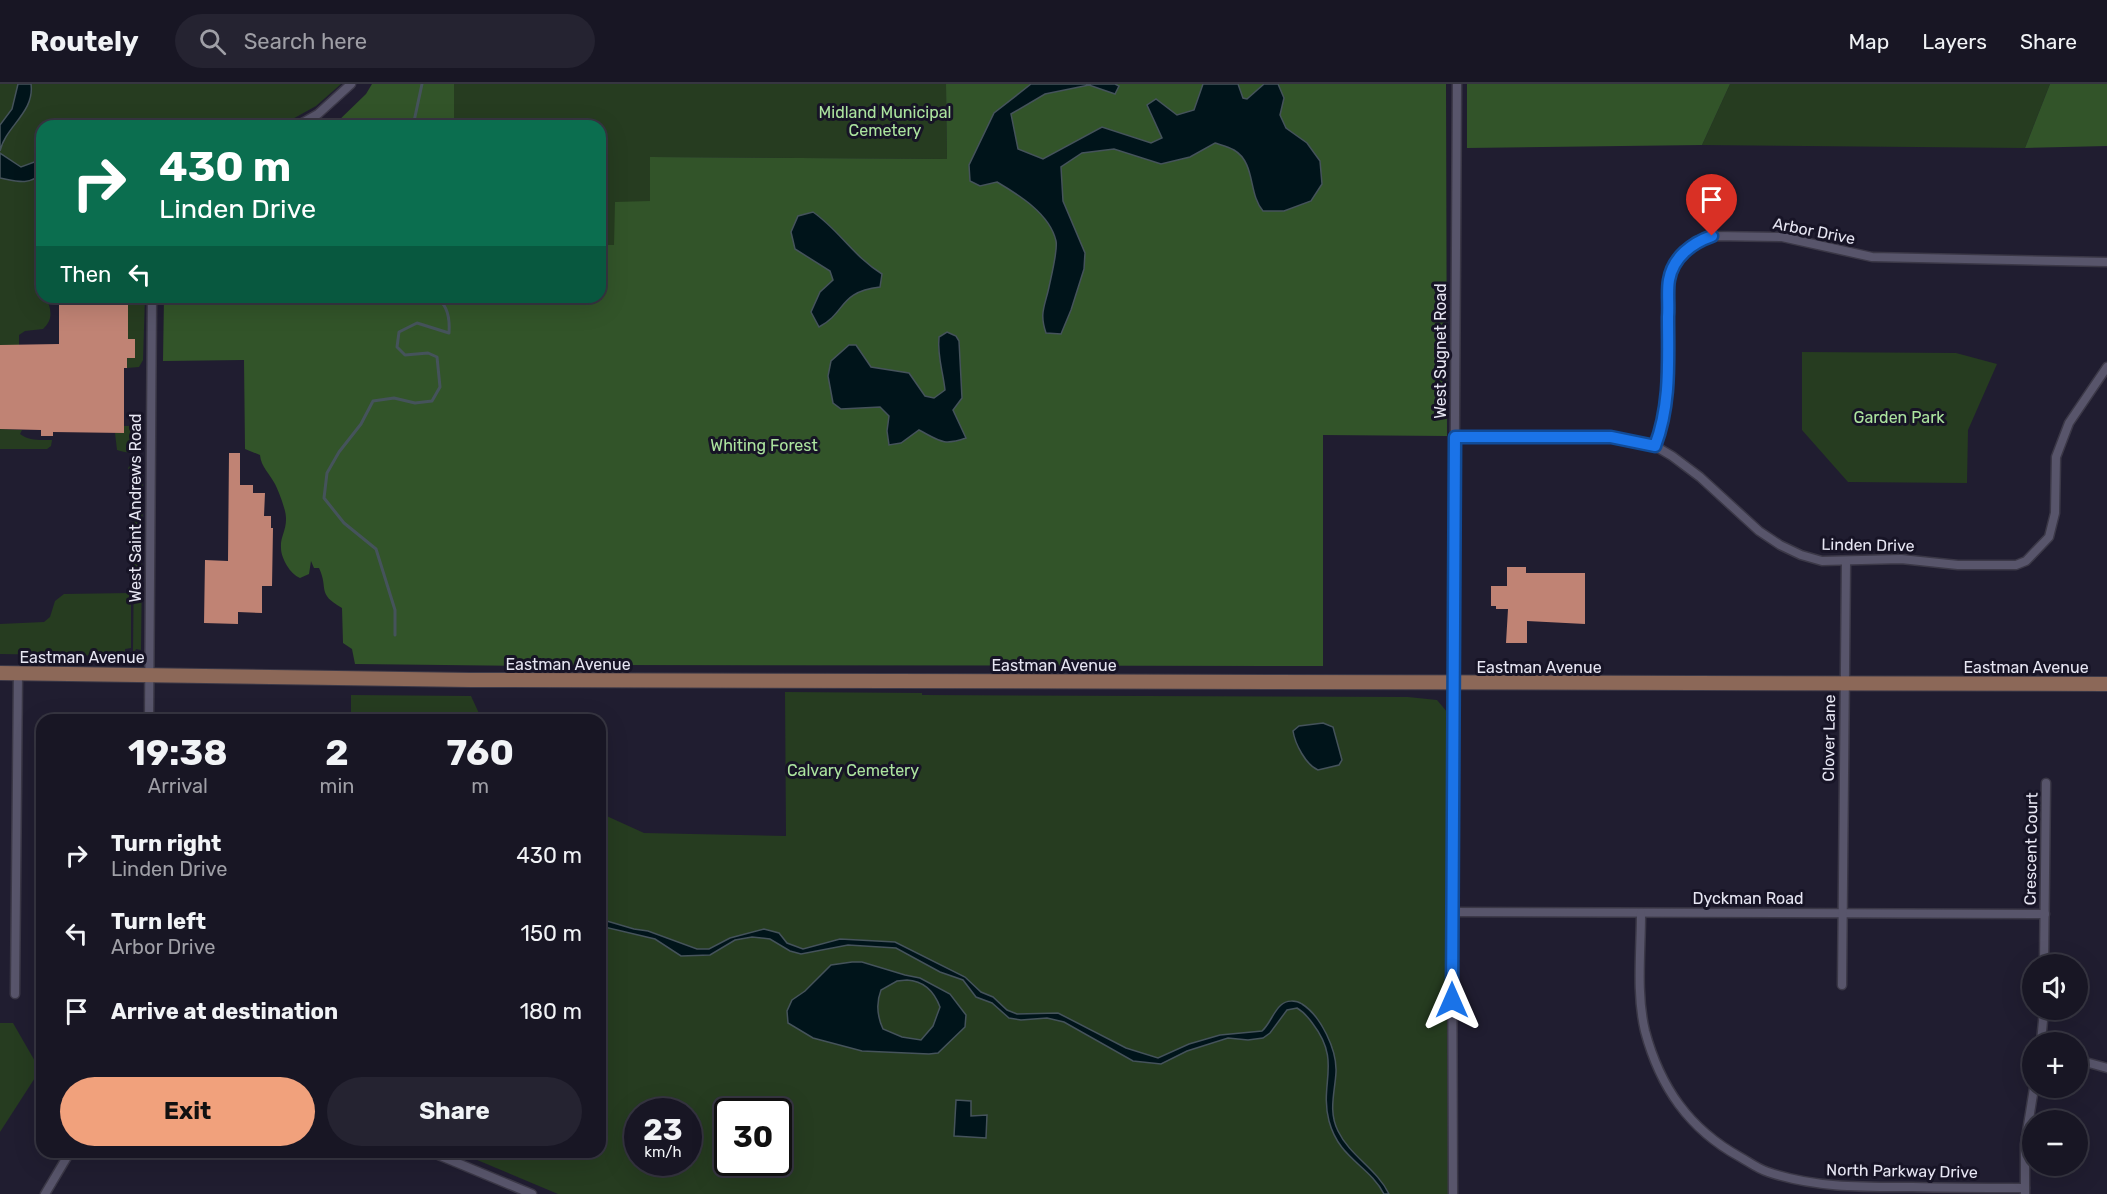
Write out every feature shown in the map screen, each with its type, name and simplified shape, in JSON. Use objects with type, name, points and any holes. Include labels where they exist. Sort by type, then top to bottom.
[{"type":"main road","name":"Eastman Avenue","points":[[0,673],[470,680],[2107,684]]},
{"type":"street","points":[[308,120],[318,114],[351,84]]},
{"type":"street","name":"West Sugnet Road","points":[[1453,1194],[1452,912],[1457,84]]},
{"type":"street","name":"Arbor Drive","points":[[1655,446],[1663,424],[1667,402],[1669,279],[1679,257],[1696,241],[1712,236],[1782,237],[1872,257],[2107,262]]},
{"type":"street","name":"West Saint Andrews Road","points":[[149,714],[152,303]]},
{"type":"street","name":"Linden Drive","points":[[1455,437],[1611,437],[1655,446],[1700,477],[1759,531],[1780,545],[1801,555],[1822,561],[1901,559],[1992,567],[2016,565],[2026,561],[2049,537],[2055,513],[2056,457],[2069,423],[2107,367]]},
{"type":"street","name":"Clover Lane","points":[[1842,985],[1846,562]]},
{"type":"street","points":[[15,994],[18,673]]},
{"type":"street","name":"Crescent Court","points":[[2044,954],[2046,783]]},
{"type":"street","name":"Dyckman Road","points":[[1452,912],[2045,914]]},
{"type":"street","name":"North Parkway Drive","points":[[1641,913],[1640,996],[1645,1030],[1655,1060],[1669,1092],[1693,1124],[1729,1151],[1766,1172],[1815,1185],[2025,1191]]},
{"type":"street","points":[[2088,1063],[2107,1068]]},
{"type":"street","points":[[2025,1191],[2025,1144],[2032,1098]]},
{"type":"street","points":[[45,1194],[66,1158]]},
{"type":"street","points":[[445,1158],[532,1194]]},
{"type":"green space","points":[[0,84],[341,84],[316,106],[291,120],[36,120],[36,303],[48,303],[50,318],[43,329],[25,331],[19,335],[19,345],[0,345]]},
{"type":"green space","points":[[372,84],[454,84],[454,120],[339,120],[366,94]]},
{"type":"green space","name":"Midland Municipal Cemetery","points":[[454,84],[946,84],[947,159],[651,157],[650,201],[614,245],[606,245],[606,120],[454,120]]},
{"type":"green space","name":"Whiting Forest","points":[[946,84],[1446,84],[1447,436],[1323,435],[1323,666],[611,665],[607,667],[355,664],[352,649],[343,643],[342,608],[326,594],[319,568],[314,568],[311,561],[309,574],[300,578],[287,565],[281,552],[286,517],[282,501],[260,455],[245,449],[244,360],[163,361],[164,303],[606,303],[606,245],[614,245],[615,202],[650,201],[650,157],[947,159]]},
{"type":"green space","points":[[1467,84],[1730,84],[1702,145],[1467,148]]},
{"type":"green space","points":[[1730,84],[2050,84],[2025,148],[1702,145]]},
{"type":"green space","points":[[2050,84],[2107,84],[2107,146],[2025,148]]},
{"type":"green space","points":[[128,303],[145,303],[143,360],[139,367],[127,368]]},
{"type":"green space","name":"Garden Park","points":[[1802,352],[1956,353],[1997,364],[1968,430],[1967,483],[1848,482],[1802,430]]},
{"type":"green space","points":[[124,426],[137,426],[142,429],[143,442],[135,452],[117,450],[115,433],[124,433]]},
{"type":"green space","points":[[0,429],[22,430],[20,434],[34,440],[52,440],[51,446],[47,449],[0,449]]},
{"type":"green space","points":[[130,463],[137,463],[143,470],[141,650],[136,649],[135,651],[133,651],[135,470],[128,469]]},
{"type":"green space","points":[[131,593],[131,648],[125,649],[125,656],[0,654],[0,624],[44,622],[50,617],[55,601],[64,594]]},
{"type":"green space","name":"Calvary Cemetery","points":[[785,692],[922,693],[922,695],[1408,697],[1437,700],[1448,713],[1448,1194],[558,1194],[472,1158],[606,1158],[606,816],[644,833],[786,836]]},
{"type":"green space","points":[[351,695],[471,696],[479,714],[351,714]]},
{"type":"green space","points":[[0,1023],[13,1023],[36,1063],[36,1076],[0,1132]]},
{"type":"shaded area","points":[[18,84],[31,84],[29,103],[3,142],[0,151],[0,125],[12,109]]},
{"type":"shaded area","points":[[1031,84],[1115,84],[1119,86],[1115,94],[1089,85],[1045,94],[1011,114],[1018,149],[1043,159],[1102,127],[1151,143],[1162,138],[1147,105],[1156,99],[1177,115],[1194,110],[1203,84],[1238,84],[1243,98],[1247,99],[1264,84],[1278,84],[1284,98],[1280,115],[1286,128],[1307,143],[1320,161],[1322,184],[1311,201],[1284,211],[1263,211],[1255,196],[1246,163],[1234,150],[1222,145],[1215,143],[1190,157],[1161,164],[1114,149],[1082,153],[1061,167],[1063,201],[1085,253],[1084,269],[1061,334],[1046,333],[1043,310],[1056,251],[1053,231],[1032,206],[1006,187],[997,182],[980,186],[970,181],[969,165],[994,113]]},
{"type":"shaded area","points":[[0,153],[21,167],[36,161],[36,178],[32,180],[17,181],[0,178]]},
{"type":"shaded area","points":[[813,212],[863,260],[882,274],[880,287],[857,293],[819,327],[811,312],[820,292],[833,280],[830,271],[795,249],[791,232],[798,216]]},
{"type":"shaded area","points":[[947,332],[956,336],[959,341],[962,398],[953,410],[966,438],[947,442],[919,430],[901,443],[889,445],[887,431],[889,416],[880,407],[841,409],[833,403],[828,376],[831,361],[849,345],[856,345],[871,367],[909,373],[925,396],[934,398],[945,390],[939,357],[939,337]]},
{"type":"shaded area","points":[[1323,723],[1333,727],[1342,760],[1339,765],[1318,770],[1309,764],[1302,754],[1293,731],[1299,726]]},
{"type":"shaded area","points":[[606,921],[648,931],[697,949],[709,949],[730,938],[764,929],[779,933],[787,943],[803,949],[840,939],[895,942],[965,977],[981,992],[993,997],[1007,1010],[1017,1014],[1058,1013],[1126,1048],[1158,1058],[1189,1044],[1220,1035],[1262,1031],[1283,1003],[1291,1001],[1300,1003],[1309,1009],[1321,1025],[1334,1054],[1336,1072],[1333,1116],[1338,1131],[1349,1148],[1378,1177],[1389,1194],[1384,1194],[1378,1184],[1347,1153],[1334,1134],[1327,1107],[1328,1061],[1326,1050],[1313,1024],[1297,1008],[1287,1010],[1270,1033],[1263,1038],[1248,1040],[1228,1038],[1187,1051],[1161,1064],[1133,1061],[1064,1022],[1047,1018],[1021,1020],[1009,1018],[992,1003],[976,997],[963,980],[940,972],[896,948],[848,945],[801,954],[790,951],[770,939],[752,937],[735,940],[710,955],[681,956],[655,939],[606,927]]},
{"type":"shaded area","points":[[862,962],[920,978],[950,994],[966,1015],[965,1027],[938,1053],[929,1054],[862,1051],[813,1038],[788,1023],[787,1011],[792,1000],[805,991],[831,965]],"holes":[[[897,981],[913,981],[928,988],[940,1007],[933,1026],[921,1040],[902,1037],[883,1029],[878,1014],[881,990]]]},
{"type":"shaded area","points":[[956,1100],[971,1101],[971,1116],[987,1115],[986,1138],[954,1136]]},
{"type":"building","points":[[59,303],[128,303],[128,339],[135,339],[135,358],[127,358],[127,368],[124,368],[124,433],[53,432],[53,436],[41,436],[41,430],[0,429],[0,345],[59,344]]},
{"type":"building","points":[[229,453],[240,453],[240,485],[253,485],[253,493],[265,493],[264,516],[271,516],[271,528],[273,528],[272,586],[262,586],[262,613],[238,612],[238,624],[204,623],[205,560],[228,561]]},
{"type":"building","points":[[1507,567],[1526,567],[1526,573],[1585,573],[1585,624],[1527,621],[1527,643],[1506,643],[1508,609],[1496,609],[1496,606],[1491,606],[1491,586],[1507,586]]},
{"type":"waterway","points":[[414,120],[422,84]]},
{"type":"waterway","points":[[395,635],[395,610],[376,549],[344,523],[324,498],[327,473],[339,452],[361,424],[373,401],[394,398],[415,403],[432,401],[440,387],[437,357],[428,353],[405,355],[397,347],[399,332],[417,323],[449,333],[447,312],[442,303]]},
{"type":"route","points":[[1452,1000],[1455,437],[1611,437],[1655,446],[1663,424],[1667,402],[1669,279],[1679,257],[1696,241],[1712,236]]}]
